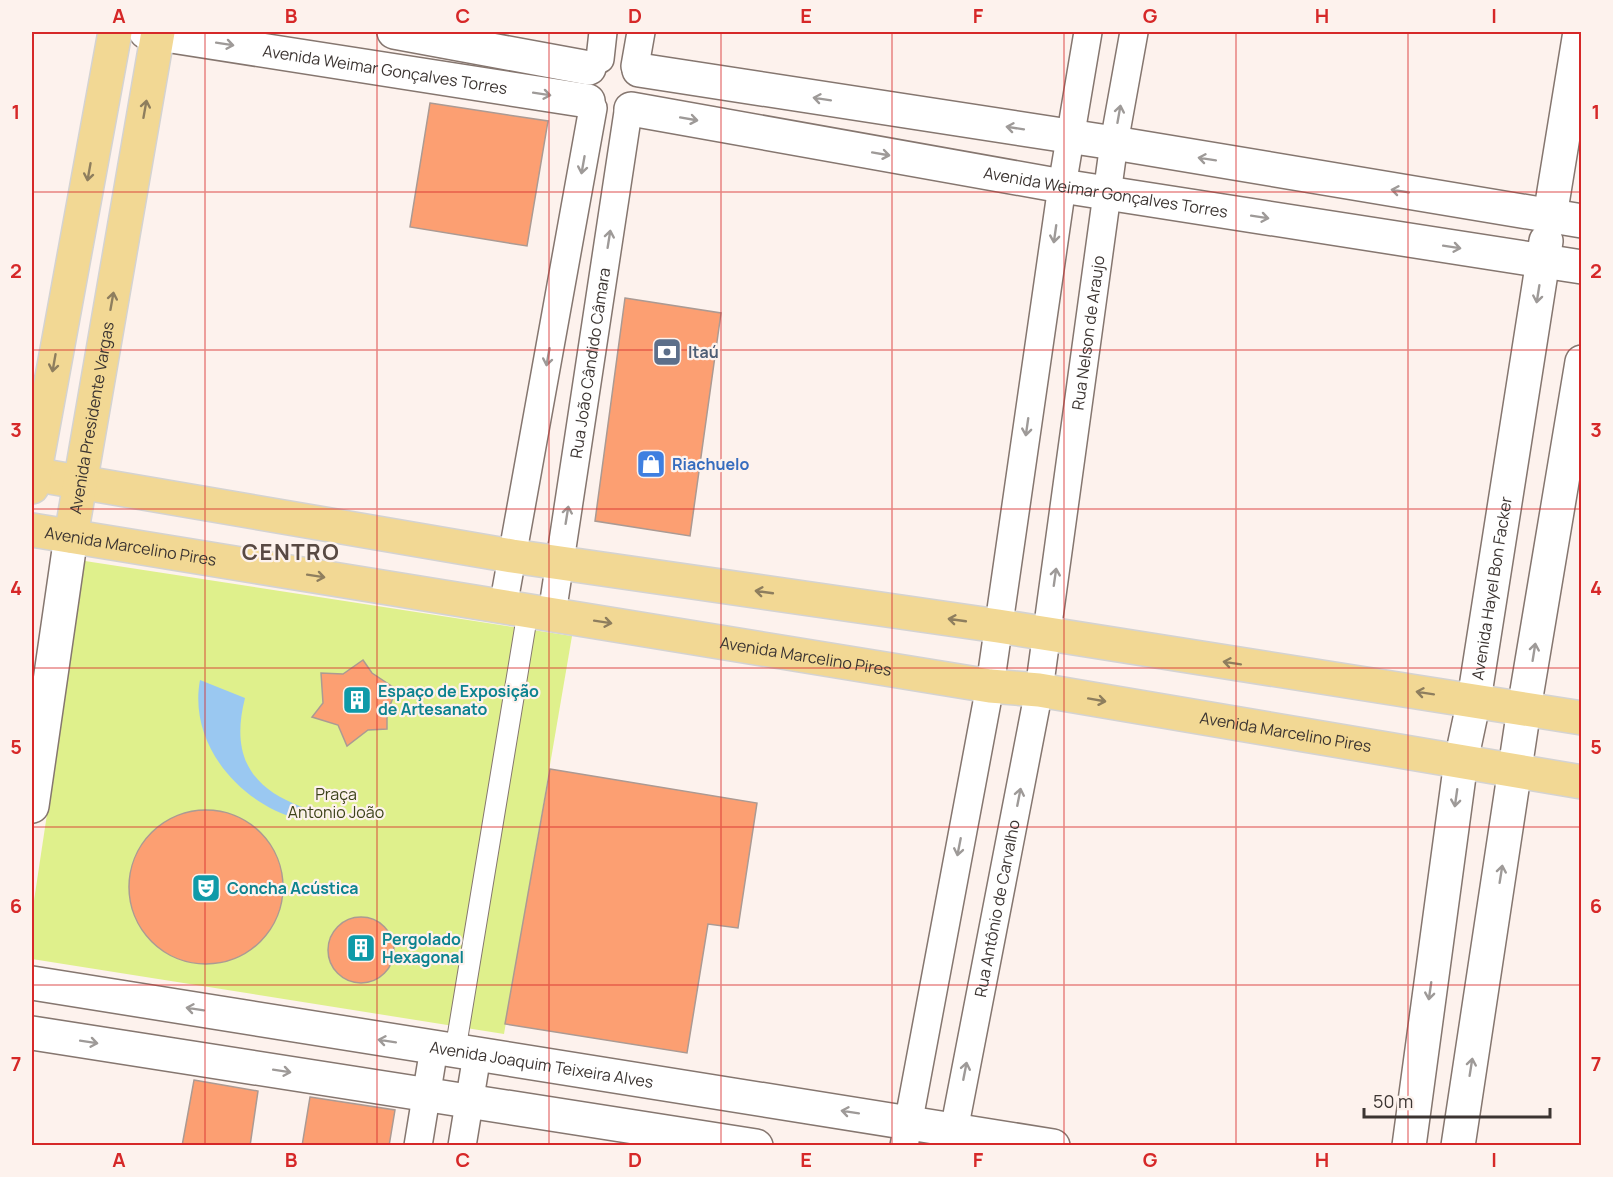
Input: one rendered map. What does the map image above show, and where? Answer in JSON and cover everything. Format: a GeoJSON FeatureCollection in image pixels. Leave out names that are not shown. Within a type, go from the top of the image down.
{"type":"FeatureCollection","features":[{"type":"Feature","properties":{"kind":"main road"},"geometry":{"type":"LineString","coordinates":[[115,32],[32,479],[81,483],[512,556],[998,626],[1581,718]]}},
{"type":"Feature","properties":{"kind":"main road","name":"Avenida Weimar Gonçalves Torres"},"geometry":{"type":"LineString","coordinates":[[154,32],[591,105]]}},
{"type":"Feature","properties":{"kind":"main road","name":"Avenida Presidente Vargas"},"geometry":{"type":"LineString","coordinates":[[32,806],[71,536],[122,246],[154,32]]}},
{"type":"Feature","properties":{"kind":"main road"},"geometry":{"type":"LineString","coordinates":[[394,32],[597,53],[619,57],[637,68],[1114,143],[1566,218]]}},
{"type":"Feature","properties":{"kind":"main road","name":"Avenida Hayel Bon Facker"},"geometry":{"type":"LineString","coordinates":[[1409,1146],[1461,761],[1474,700],[1543,262],[1566,218],[1580,32]]}},
{"type":"Feature","properties":{"kind":"main road"},"geometry":{"type":"LineString","coordinates":[[597,53],[583,85],[591,105],[610,115],[630,110],[641,95],[643,87],[637,68]]}},
{"type":"Feature","properties":{"kind":"main road","name":"Avenida Weimar Gonçalves Torres"},"geometry":{"type":"LineString","coordinates":[[630,110],[1062,186],[1581,267]]}},
{"type":"Feature","properties":{"kind":"main road"},"geometry":{"type":"LineString","coordinates":[[77,237],[122,246]]}},
{"type":"Feature","properties":{"kind":"main road"},"geometry":{"type":"LineString","coordinates":[[1458,1146],[1517,769],[1524,710],[1581,362]]}},
{"type":"Feature","properties":{"kind":"main road","name":"Avenida Marcelino Pires"},"geometry":{"type":"LineString","coordinates":[[32,530],[990,686],[1039,690],[1517,769],[1581,782]]}},
{"type":"Feature","properties":{"kind":"main road","name":"Avenida Joaquim Teixeira Alves"},"geometry":{"type":"LineString","coordinates":[[32,983],[455,1052],[906,1133],[1053,1146]]}},
{"type":"Feature","properties":{"kind":"main road"},"geometry":{"type":"LineString","coordinates":[[32,1033],[427,1092],[469,1101],[756,1146]]}},
{"type":"Feature","properties":{"kind":"street"},"geometry":{"type":"LineString","coordinates":[[637,68],[641,32]]}},
{"type":"Feature","properties":{"kind":"street"},"geometry":{"type":"LineString","coordinates":[[906,1133],[990,686],[1062,186],[1088,32]]}},
{"type":"Feature","properties":{"kind":"street","name":"Rua Nelson de Araujo"},"geometry":{"type":"LineString","coordinates":[[1039,690],[1114,143],[1134,32]]}},
{"type":"Feature","properties":{"kind":"street","name":"Rua João Cândido Câmara"},"geometry":{"type":"LineString","coordinates":[[528,610],[512,556],[591,105]]}},
{"type":"Feature","properties":{"kind":"street","name":"Rua João Cândido Câmara"},"geometry":{"type":"LineString","coordinates":[[418,1146],[427,1092],[455,1052],[528,610],[560,562],[630,110]]}},
{"type":"Feature","properties":{"kind":"street","name":"Rua Antônio de Carvalho"},"geometry":{"type":"LineString","coordinates":[[953,1137],[1039,690]]}},
{"type":"Feature","properties":{"kind":"street"},"geometry":{"type":"LineString","coordinates":[[455,1052],[469,1101],[462,1146]]}},
{"type":"Feature","properties":{"kind":"green space","name":"Praça Antonio João"},"geometry":{"type":"Polygon","coordinates":[[[85,561],[572,636],[504,1034],[32,959],[32,914],[85,561]]]}},
{"type":"Feature","properties":{"kind":"water"},"geometry":{"type":"Polygon","coordinates":[[[200,680],[245,698],[240,735],[248,766],[268,789],[283,799],[302,807],[299,819],[257,800],[223,768],[210,748],[202,727],[198,704],[200,680]]]}},
{"type":"Feature","properties":{"kind":"building"},"geometry":{"type":"Polygon","coordinates":[[[430,103],[548,121],[527,246],[410,227],[430,103]]]}},
{"type":"Feature","properties":{"kind":"building"},"geometry":{"type":"Polygon","coordinates":[[[625,298],[721,313],[690,536],[595,521],[625,298]]]}},
{"type":"Feature","properties":{"kind":"building","name":"Espaço de Exposição de Artesanato"},"geometry":{"type":"Polygon","coordinates":[[[363,660],[372,673],[396,689],[387,714],[387,729],[368,730],[347,746],[338,725],[312,717],[323,703],[321,673],[343,674],[363,660]]]}},
{"type":"Feature","properties":{"kind":"building"},"geometry":{"type":"Polygon","coordinates":[[[550,769],[757,803],[738,928],[708,924],[687,1053],[505,1024],[550,769]]]}},
{"type":"Feature","properties":{"kind":"building","name":"Concha Acústica"},"geometry":{"type":"Polygon","coordinates":[[[206,810],[235,816],[249,823],[260,833],[270,844],[277,858],[283,887],[277,916],[270,930],[260,941],[249,951],[235,958],[206,964],[177,958],[163,951],[152,941],[142,930],[135,916],[129,887],[135,858],[142,844],[152,833],[163,823],[177,816],[206,810]]]}},
{"type":"Feature","properties":{"kind":"building","name":"Pergolado Hexagonal"},"geometry":{"type":"Polygon","coordinates":[[[361,917],[374,920],[384,927],[391,937],[394,950],[391,963],[384,973],[374,980],[361,983],[348,980],[338,973],[331,963],[328,950],[331,937],[338,927],[348,920],[361,917]]]}},
{"type":"Feature","properties":{"kind":"building"},"geometry":{"type":"Polygon","coordinates":[[[194,1080],[258,1091],[250,1146],[182,1146],[194,1080]]]}},
{"type":"Feature","properties":{"kind":"building"},"geometry":{"type":"Polygon","coordinates":[[[310,1097],[395,1110],[389,1146],[302,1146],[310,1097]]]}},
{"type":"Feature","properties":{"kind":"place","name":"Itaú"},"geometry":{"type":"Point","coordinates":[667,352]}},
{"type":"Feature","properties":{"kind":"place","name":"Riachuelo"},"geometry":{"type":"Point","coordinates":[651,464]}},
{"type":"Feature","properties":{"kind":"place","name":"Espaço de Exposição de Artesanato"},"geometry":{"type":"Point","coordinates":[357,700]}},
{"type":"Feature","properties":{"kind":"place","name":"Concha Acústica"},"geometry":{"type":"Point","coordinates":[206,888]}},
{"type":"Feature","properties":{"kind":"place","name":"Pergolado Hexagonal"},"geometry":{"type":"Point","coordinates":[361,948]}},
{"type":"Feature","properties":{"kind":"district","name":"CENTRO"},"geometry":{"type":"Point","coordinates":[291,552]}}]}
